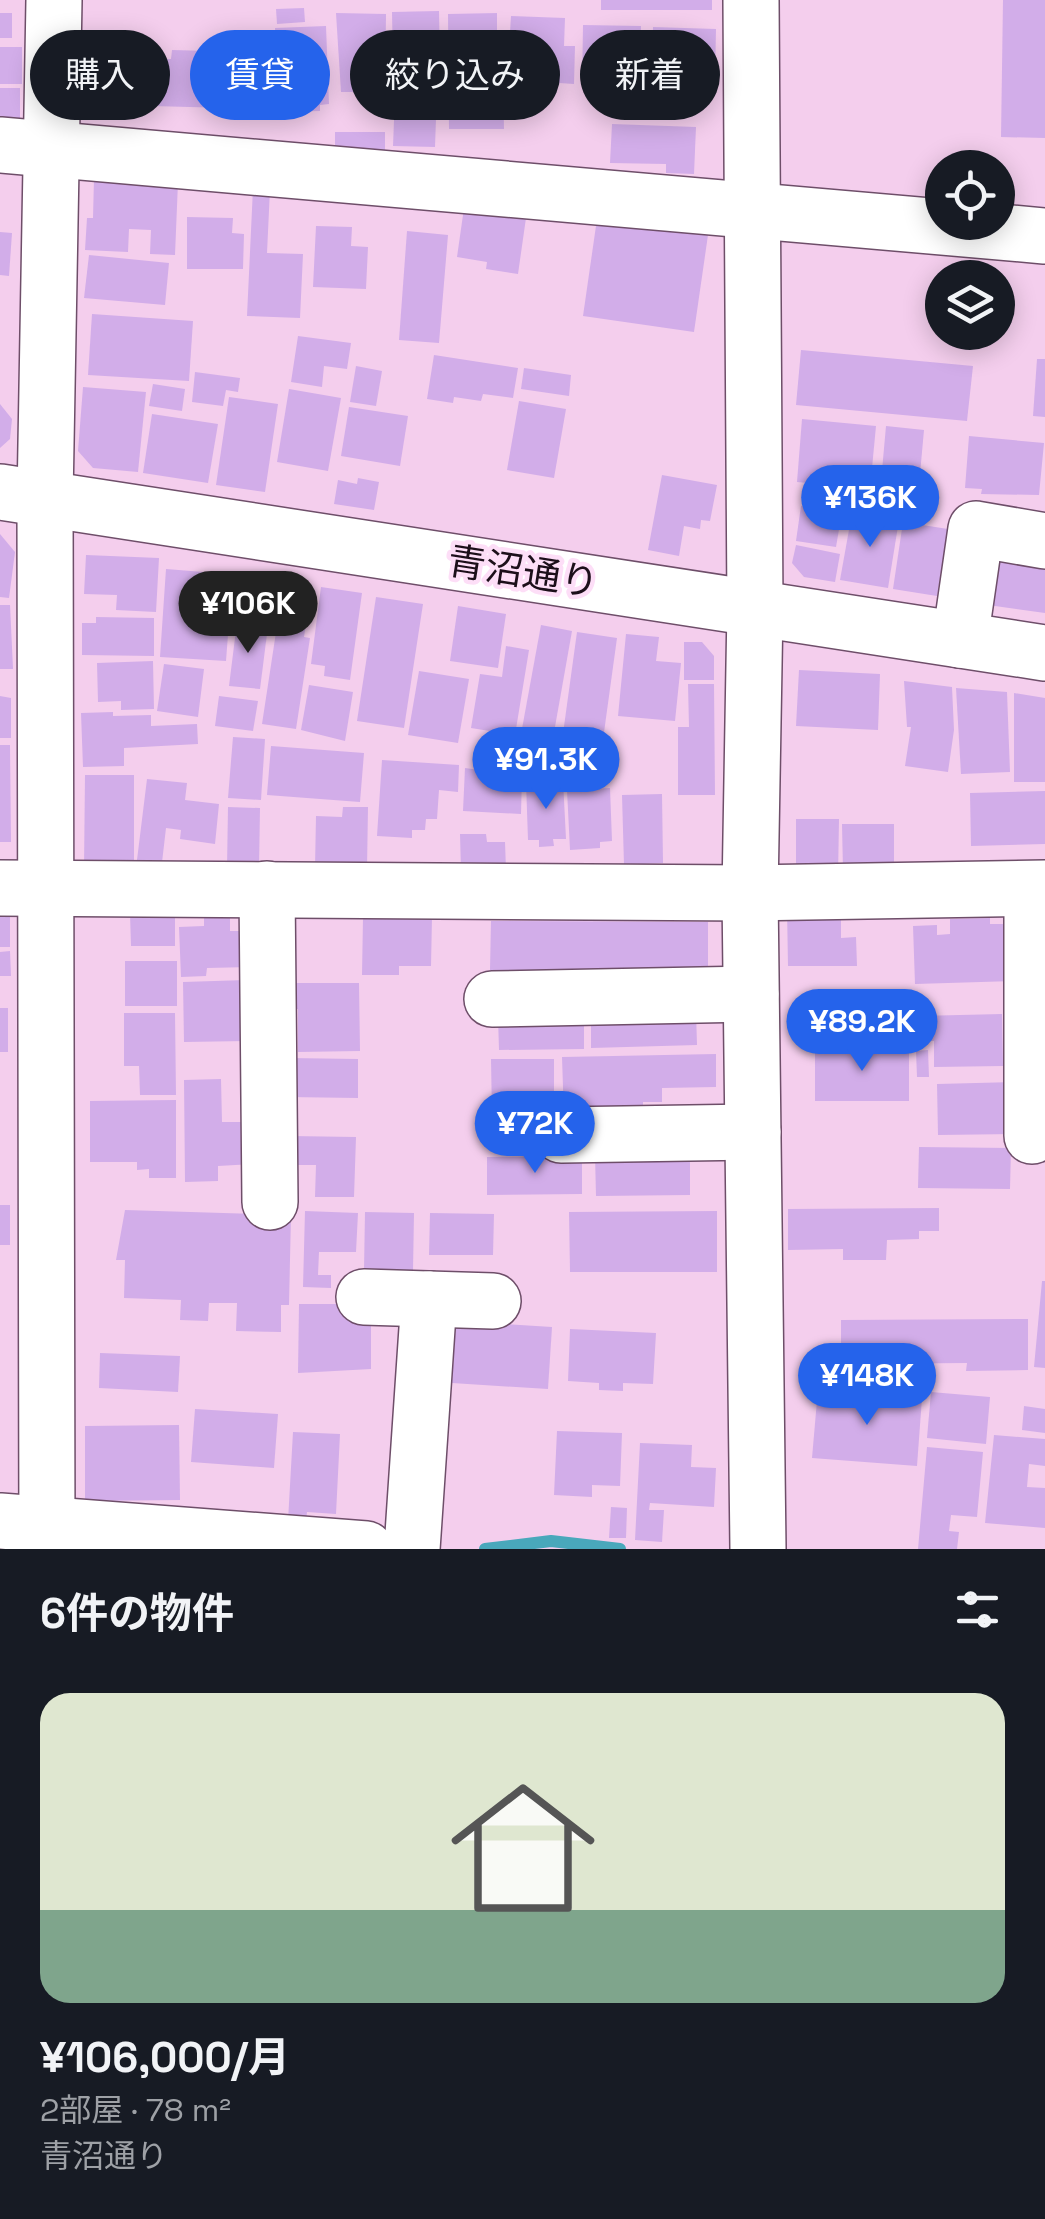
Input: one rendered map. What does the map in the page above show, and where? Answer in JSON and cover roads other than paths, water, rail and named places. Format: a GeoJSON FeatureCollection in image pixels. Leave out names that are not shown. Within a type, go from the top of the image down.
{"type":"FeatureCollection","features":[{"type":"Feature","properties":{"kind":"street"},"geometry":{"type":"LineString","coordinates":[[54,0],[26,147],[24,888],[31,1532],[366,1549]]}},
{"type":"Feature","properties":{"kind":"street"},"geometry":{"type":"LineString","coordinates":[[752,0],[755,608],[750,893],[758,1549]]}},
{"type":"Feature","properties":{"kind":"street"},"geometry":{"type":"LineString","coordinates":[[26,147],[754,214],[1045,236]]}},
{"type":"Feature","properties":{"kind":"street","name":"青沼通り"},"geometry":{"type":"LineString","coordinates":[[23,495],[1045,654]]}},
{"type":"Feature","properties":{"kind":"street"},"geometry":{"type":"LineString","coordinates":[[960,640],[976,529],[1045,541]]}},
{"type":"Feature","properties":{"kind":"street"},"geometry":{"type":"LineString","coordinates":[[24,888],[750,893],[1038,890],[1032,1136]]}},
{"type":"Feature","properties":{"kind":"street"},"geometry":{"type":"LineString","coordinates":[[267,889],[270,1202]]}},
{"type":"Feature","properties":{"kind":"street"},"geometry":{"type":"LineString","coordinates":[[492,999],[751,994]]}},
{"type":"Feature","properties":{"kind":"street"},"geometry":{"type":"LineString","coordinates":[[561,1135],[753,1132]]}},
{"type":"Feature","properties":{"kind":"street"},"geometry":{"type":"LineString","coordinates":[[364,1296],[493,1301]]}},
{"type":"Feature","properties":{"kind":"street"},"geometry":{"type":"LineString","coordinates":[[412,1549],[429,1299]]}},
{"type":"Feature","properties":{"kind":"waterway"},"geometry":{"type":"LineString","coordinates":[[485,1549],[551,1541],[620,1549]]}}]}
